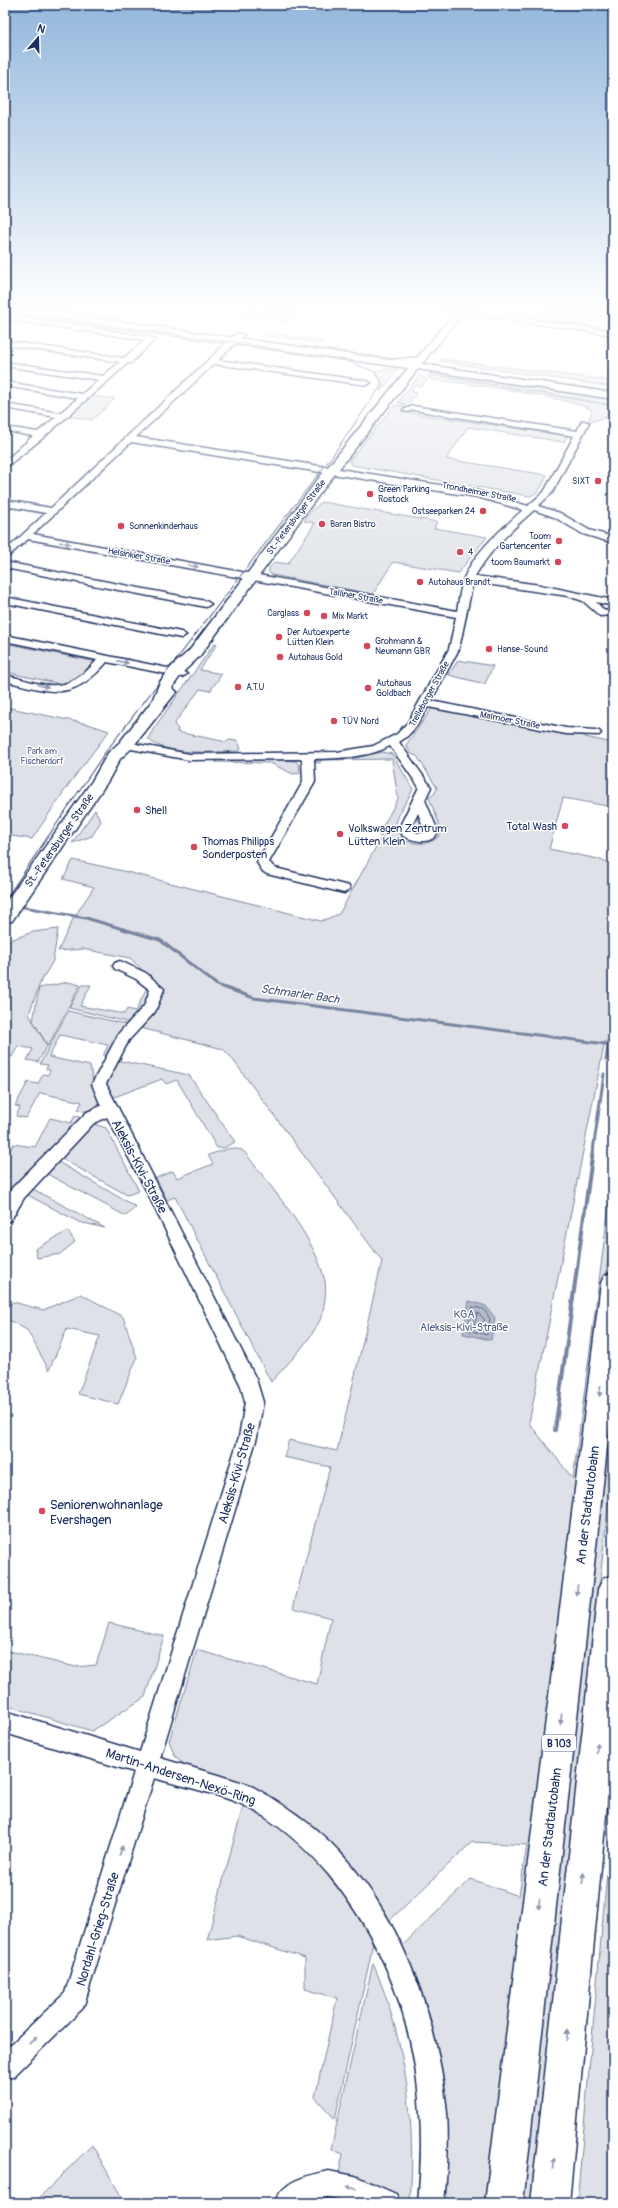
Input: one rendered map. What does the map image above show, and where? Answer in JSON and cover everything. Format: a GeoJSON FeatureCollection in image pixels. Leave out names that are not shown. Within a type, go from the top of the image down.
{"type":"FeatureCollection","features":[{"type":"Feature","properties":{"kind":"main road","name":"St.-Petersburger Straße"},"geometry":{"type":"LineString","coordinates":[[11,908],[100,782],[109,775],[122,758],[126,745],[159,702],[168,694],[188,658],[194,654],[332,469],[361,433],[366,417],[369,414]]}},
{"type":"Feature","properties":{"kind":"main road","name":"An der Stadtautobahn"},"geometry":{"type":"LineString","coordinates":[[504,2203],[613,1283]]}},
{"type":"Feature","properties":{"kind":"main road"},"geometry":{"type":"LineString","coordinates":[[550,2203],[613,1589]]}},
{"type":"Feature","properties":{"kind":"street"},"geometry":{"type":"LineString","coordinates":[[52,414],[63,416]]}},
{"type":"Feature","properties":{"kind":"street"},"geometry":{"type":"LineString","coordinates":[[5,556],[53,511],[87,484],[156,414]]}},
{"type":"Feature","properties":{"kind":"street"},"geometry":{"type":"LineString","coordinates":[[444,414],[579,434]]}},
{"type":"Feature","properties":{"kind":"street"},"geometry":{"type":"LineString","coordinates":[[5,465],[63,416]]}},
{"type":"Feature","properties":{"kind":"street","name":"Trelleborger Straße"},"geometry":{"type":"LineString","coordinates":[[126,745],[189,757],[351,754],[376,749],[393,742],[413,724],[454,649],[469,578],[489,548],[552,488],[585,423]]}},
{"type":"Feature","properties":{"kind":"street"},"geometry":{"type":"LineString","coordinates":[[5,429],[41,435]]}},
{"type":"Feature","properties":{"kind":"street"},"geometry":{"type":"LineString","coordinates":[[130,439],[332,469]]}},
{"type":"Feature","properties":{"kind":"street","name":"Trondheimer Straße"},"geometry":{"type":"LineString","coordinates":[[332,469],[422,483],[532,506],[557,515],[586,532],[613,540]]}},
{"type":"Feature","properties":{"kind":"street"},"geometry":{"type":"LineString","coordinates":[[5,503],[53,511]]}},
{"type":"Feature","properties":{"kind":"street","name":"Helsinkier Straße"},"geometry":{"type":"LineString","coordinates":[[27,536],[256,571]]}},
{"type":"Feature","properties":{"kind":"street"},"geometry":{"type":"LineString","coordinates":[[5,565],[206,604]]}},
{"type":"Feature","properties":{"kind":"street","name":"Talliner Straße"},"geometry":{"type":"LineString","coordinates":[[256,571],[460,616]]}},
{"type":"Feature","properties":{"kind":"street"},"geometry":{"type":"LineString","coordinates":[[469,578],[613,603]]}},
{"type":"Feature","properties":{"kind":"street"},"geometry":{"type":"LineString","coordinates":[[585,597],[598,612],[613,612]]}},
{"type":"Feature","properties":{"kind":"street"},"geometry":{"type":"LineString","coordinates":[[5,600],[181,635]]}},
{"type":"Feature","properties":{"kind":"street"},"geometry":{"type":"LineString","coordinates":[[5,638],[179,673]]}},
{"type":"Feature","properties":{"kind":"street"},"geometry":{"type":"LineString","coordinates":[[5,678],[52,688],[71,688],[86,680],[104,659]]}},
{"type":"Feature","properties":{"kind":"street","name":"Malmöer Straße"},"geometry":{"type":"LineString","coordinates":[[425,703],[566,731],[596,733]]}},
{"type":"Feature","properties":{"kind":"street"},"geometry":{"type":"LineString","coordinates":[[393,742],[425,787],[419,801]]}},
{"type":"Feature","properties":{"kind":"street"},"geometry":{"type":"LineString","coordinates":[[308,755],[309,782],[263,862],[266,868],[271,871],[344,889]]}},
{"type":"Feature","properties":{"kind":"street","name":"Aleksis-Kivi-Straße"},"geometry":{"type":"LineString","coordinates":[[120,966],[141,976],[157,989],[150,1008],[124,1037],[99,1084],[110,1109],[156,1196],[250,1385],[254,1402],[248,1437],[147,1764]]}},
{"type":"Feature","properties":{"kind":"street","name":"Aleksis-Kivi-Straße"},"geometry":{"type":"LineString","coordinates":[[5,1215],[18,1193],[88,1120],[92,1116],[110,1109]]}},
{"type":"Feature","properties":{"kind":"street","name":"Martin-Andersen-Nexö-Ring"},"geometry":{"type":"LineString","coordinates":[[5,1722],[246,1795],[269,1806],[309,1837],[333,1860],[357,1890],[387,1942],[411,2001],[426,2056],[434,2111],[435,2159],[431,2203]]}},
{"type":"Feature","properties":{"kind":"street","name":"Nordahl-Grieg-Straße"},"geometry":{"type":"LineString","coordinates":[[5,2067],[75,2000],[147,1764]]}},
{"type":"Feature","properties":{"kind":"street"},"geometry":{"type":"LineString","coordinates":[[288,2203],[302,2190],[328,2184],[355,2189],[387,2203]]}},
{"type":"Feature","properties":{"kind":"green space"},"geometry":{"type":"Polygon","coordinates":[[[69,414],[99,414],[92,420],[67,416],[69,414]]]}},
{"type":"Feature","properties":{"kind":"green space"},"geometry":{"type":"Polygon","coordinates":[[[388,414],[416,414],[554,434],[556,432],[568,435],[564,442],[468,427],[446,459],[547,475],[538,491],[529,496],[351,465],[349,461],[388,414]]]}},
{"type":"Feature","properties":{"kind":"green space"},"geometry":{"type":"Polygon","coordinates":[[[591,414],[613,414],[613,416],[588,422],[591,414]]]}},
{"type":"Feature","properties":{"kind":"green space"},"geometry":{"type":"Polygon","coordinates":[[[322,502],[437,522],[434,528],[487,537],[458,573],[393,562],[373,594],[272,575],[269,573],[269,568],[275,562],[288,564],[315,523],[304,521],[310,512],[322,502]]]}},
{"type":"Feature","properties":{"kind":"green space"},"geometry":{"type":"Polygon","coordinates":[[[5,643],[96,662],[75,683],[53,686],[56,683],[5,672],[5,643]]]}},
{"type":"Feature","properties":{"kind":"green space"},"geometry":{"type":"Polygon","coordinates":[[[215,643],[217,644],[200,670],[222,674],[210,691],[200,689],[174,724],[178,729],[177,732],[227,742],[229,740],[238,741],[241,749],[238,751],[216,752],[178,751],[156,744],[148,739],[154,728],[215,643]]]}},
{"type":"Feature","properties":{"kind":"green space"},"geometry":{"type":"Polygon","coordinates":[[[458,660],[493,666],[485,684],[449,675],[458,660]]]}},
{"type":"Feature","properties":{"kind":"green space","name":"Park am Fischerdorf"},"geometry":{"type":"Polygon","coordinates":[[[5,707],[88,724],[109,731],[69,784],[32,839],[5,835],[5,707]]]}},
{"type":"Feature","properties":{"kind":"green space","name":"KGA Aleksis-Kivi-Straße"},"geometry":{"type":"Polygon","coordinates":[[[433,707],[586,734],[585,737],[613,743],[613,807],[563,798],[549,849],[598,859],[613,865],[613,1042],[605,1041],[529,1423],[573,1479],[613,1174],[613,1220],[489,2203],[442,2203],[402,1946],[471,1879],[519,1896],[527,1845],[472,1842],[388,1922],[249,1789],[185,1765],[175,1756],[169,1741],[197,1650],[317,1684],[331,1618],[293,1608],[330,1467],[284,1457],[289,1440],[337,1451],[382,1261],[230,1056],[223,1049],[129,1025],[157,989],[166,993],[130,958],[83,949],[58,951],[73,919],[94,887],[63,879],[73,860],[123,871],[321,921],[339,914],[382,836],[378,835],[398,799],[392,759],[321,760],[320,763],[315,762],[319,760],[348,759],[382,752],[392,754],[413,789],[397,819],[396,830],[398,835],[409,842],[422,843],[434,840],[441,834],[438,821],[429,798],[435,793],[437,788],[417,756],[411,754],[406,745],[433,707]]]}},
{"type":"Feature","properties":{"kind":"green space"},"geometry":{"type":"Polygon","coordinates":[[[284,758],[284,760],[295,761],[299,764],[300,773],[293,774],[270,763],[215,762],[222,759],[284,758]]]}},
{"type":"Feature","properties":{"kind":"green space"},"geometry":{"type":"Polygon","coordinates":[[[95,810],[101,821],[92,836],[72,843],[95,810]]]}},
{"type":"Feature","properties":{"kind":"green space"},"geometry":{"type":"Polygon","coordinates":[[[417,815],[419,815],[426,829],[425,832],[418,835],[410,828],[417,815]]]}},
{"type":"Feature","properties":{"kind":"green space"},"geometry":{"type":"Polygon","coordinates":[[[58,929],[53,961],[40,983],[29,1014],[47,1046],[38,1062],[27,1060],[33,1049],[18,1046],[12,1057],[5,1055],[5,945],[7,941],[33,932],[58,929]]]}},
{"type":"Feature","properties":{"kind":"green space"},"geometry":{"type":"Polygon","coordinates":[[[68,982],[80,985],[48,1046],[33,1021],[39,988],[68,982]]]}},
{"type":"Feature","properties":{"kind":"green space"},"geometry":{"type":"Polygon","coordinates":[[[82,985],[91,985],[80,1006],[124,1014],[127,1009],[136,1011],[146,989],[154,990],[147,1008],[131,1023],[69,1008],[82,985]]]}},
{"type":"Feature","properties":{"kind":"green space"},"geometry":{"type":"Polygon","coordinates":[[[68,1011],[129,1025],[108,1056],[103,1056],[108,1045],[60,1035],[49,1057],[90,1066],[93,1081],[102,1100],[89,1112],[78,1110],[82,1102],[40,1093],[26,1118],[16,1116],[20,1107],[15,1106],[28,1082],[38,1084],[43,1074],[48,1075],[50,1070],[46,1069],[48,1065],[40,1064],[68,1011]]]}},
{"type":"Feature","properties":{"kind":"green space"},"geometry":{"type":"Polygon","coordinates":[[[116,1060],[189,1075],[235,1142],[224,1148],[217,1148],[177,1080],[166,1084],[162,1079],[109,1099],[104,1082],[116,1060]]]}},
{"type":"Feature","properties":{"kind":"green space"},"geometry":{"type":"Polygon","coordinates":[[[75,1116],[83,1117],[9,1193],[5,1191],[5,1185],[8,1178],[5,1177],[5,1162],[13,1144],[35,1147],[50,1118],[71,1123],[75,1116]]]}},
{"type":"Feature","properties":{"kind":"green space"},"geometry":{"type":"Polygon","coordinates":[[[91,1123],[106,1128],[139,1191],[127,1195],[57,1156],[91,1123]]]}},
{"type":"Feature","properties":{"kind":"green space"},"geometry":{"type":"Polygon","coordinates":[[[231,1148],[242,1150],[247,1155],[281,1199],[312,1247],[320,1264],[325,1281],[325,1301],[320,1320],[304,1345],[271,1382],[175,1197],[167,1200],[156,1178],[173,1171],[177,1178],[213,1164],[208,1155],[231,1148]]]}},
{"type":"Feature","properties":{"kind":"green space"},"geometry":{"type":"Polygon","coordinates":[[[53,1159],[136,1207],[126,1216],[47,1174],[33,1189],[105,1228],[79,1222],[22,1192],[53,1159]]]}},
{"type":"Feature","properties":{"kind":"green space"},"geometry":{"type":"Polygon","coordinates":[[[68,1231],[75,1242],[60,1254],[37,1258],[35,1249],[68,1231]]]}},
{"type":"Feature","properties":{"kind":"green space"},"geometry":{"type":"Polygon","coordinates":[[[81,1294],[123,1317],[137,1358],[118,1404],[78,1394],[100,1336],[67,1329],[49,1370],[27,1330],[5,1318],[5,1310],[13,1302],[43,1310],[81,1294]]]}},
{"type":"Feature","properties":{"kind":"green space"},"geometry":{"type":"Polygon","coordinates":[[[613,1379],[613,1461],[532,2203],[519,2203],[613,1379]]]}},
{"type":"Feature","properties":{"kind":"green space"},"geometry":{"type":"Polygon","coordinates":[[[109,1623],[164,1636],[145,1697],[92,1731],[5,1705],[5,1650],[76,1667],[96,1665],[109,1623]]]}},
{"type":"Feature","properties":{"kind":"green space"},"geometry":{"type":"Polygon","coordinates":[[[246,1795],[269,1806],[376,1920],[371,1954],[335,2119],[315,2097],[337,1998],[305,1989],[305,1958],[237,1936],[207,1940],[246,1795]]]}},
{"type":"Feature","properties":{"kind":"green space"},"geometry":{"type":"Polygon","coordinates":[[[613,1806],[613,2203],[577,2203],[613,1806]]]}},
{"type":"Feature","properties":{"kind":"green space"},"geometry":{"type":"Polygon","coordinates":[[[373,1963],[394,2022],[406,2081],[410,2111],[411,2141],[410,2203],[403,2203],[339,2174],[343,2154],[331,2149],[373,1963]]]}},
{"type":"Feature","properties":{"kind":"green space"},"geometry":{"type":"Polygon","coordinates":[[[92,2145],[125,2203],[34,2203],[92,2145]]]}},
{"type":"Feature","properties":{"kind":"water"},"geometry":{"type":"Polygon","coordinates":[[[469,1301],[486,1306],[495,1318],[491,1340],[463,1334],[469,1301]]]}},
{"type":"Feature","properties":{"kind":"waterway","name":"Schmarler Bach"},"geometry":{"type":"LineString","coordinates":[[18,906],[86,918],[160,940],[217,985],[254,998],[608,1044]]}},
{"type":"Feature","properties":{"kind":"waterway"},"geometry":{"type":"LineString","coordinates":[[606,1060],[608,1044]]}},
{"type":"Feature","properties":{"kind":"waterway","name":"Schmarler Bach"},"geometry":{"type":"LineString","coordinates":[[608,1044],[613,1045]]}},
{"type":"Feature","properties":{"kind":"waterway"},"geometry":{"type":"LineString","coordinates":[[593,1151],[604,1074]]}},
{"type":"Feature","properties":{"kind":"waterway"},"geometry":{"type":"LineString","coordinates":[[555,1430],[593,1150]]}},
{"type":"Feature","properties":{"kind":"tram line"},"geometry":{"type":"LineString","coordinates":[[5,900],[104,754],[330,459],[361,414]]}},
{"type":"Feature","properties":{"kind":"place","name":"SIXT"},"geometry":{"type":"Point","coordinates":[598,481]}},
{"type":"Feature","properties":{"kind":"place","name":"Green Parking Rostock"},"geometry":{"type":"Point","coordinates":[370,494]}},
{"type":"Feature","properties":{"kind":"place","name":"Ostseeparken 24"},"geometry":{"type":"Point","coordinates":[483,511]}},
{"type":"Feature","properties":{"kind":"place","name":"Baran Bistro"},"geometry":{"type":"Point","coordinates":[322,524]}},
{"type":"Feature","properties":{"kind":"place","name":"Sonnenkinderhaus"},"geometry":{"type":"Point","coordinates":[121,526]}},
{"type":"Feature","properties":{"kind":"place","name":"Toom Gartencenter"},"geometry":{"type":"Point","coordinates":[559,541]}},
{"type":"Feature","properties":{"kind":"place","name":"4"},"geometry":{"type":"Point","coordinates":[460,552]}},
{"type":"Feature","properties":{"kind":"place","name":"toom Baumarkt"},"geometry":{"type":"Point","coordinates":[558,562]}},
{"type":"Feature","properties":{"kind":"place","name":"Autohaus Brandt"},"geometry":{"type":"Point","coordinates":[420,582]}},
{"type":"Feature","properties":{"kind":"place","name":"Carglass"},"geometry":{"type":"Point","coordinates":[307,613]}},
{"type":"Feature","properties":{"kind":"place","name":"Mix Markt"},"geometry":{"type":"Point","coordinates":[324,616]}},
{"type":"Feature","properties":{"kind":"place","name":"Der Autoexperte Lütten Klein"},"geometry":{"type":"Point","coordinates":[279,637]}},
{"type":"Feature","properties":{"kind":"place","name":"Grohmann & Neumann GBR"},"geometry":{"type":"Point","coordinates":[367,646]}},
{"type":"Feature","properties":{"kind":"place","name":"Hanse-Sound"},"geometry":{"type":"Point","coordinates":[489,649]}},
{"type":"Feature","properties":{"kind":"place","name":"Autohaus Gold"},"geometry":{"type":"Point","coordinates":[280,657]}},
{"type":"Feature","properties":{"kind":"place","name":"A.T.U"},"geometry":{"type":"Point","coordinates":[238,687]}},
{"type":"Feature","properties":{"kind":"place","name":"Autohaus Goldbach"},"geometry":{"type":"Point","coordinates":[368,688]}},
{"type":"Feature","properties":{"kind":"place","name":"TÜV Nord"},"geometry":{"type":"Point","coordinates":[334,721]}},
{"type":"Feature","properties":{"kind":"place","name":"Shell"},"geometry":{"type":"Point","coordinates":[137,810]}},
{"type":"Feature","properties":{"kind":"place","name":"Total Wash"},"geometry":{"type":"Point","coordinates":[565,826]}},
{"type":"Feature","properties":{"kind":"place","name":"Volkswagen Zentrum Lütten Klein"},"geometry":{"type":"Point","coordinates":[340,834]}},
{"type":"Feature","properties":{"kind":"place","name":"Thomas Philipps Sonderposten"},"geometry":{"type":"Point","coordinates":[194,847]}},
{"type":"Feature","properties":{"kind":"place","name":"Seniorenwohnanlage Evershagen"},"geometry":{"type":"Point","coordinates":[42,1511]}}]}
